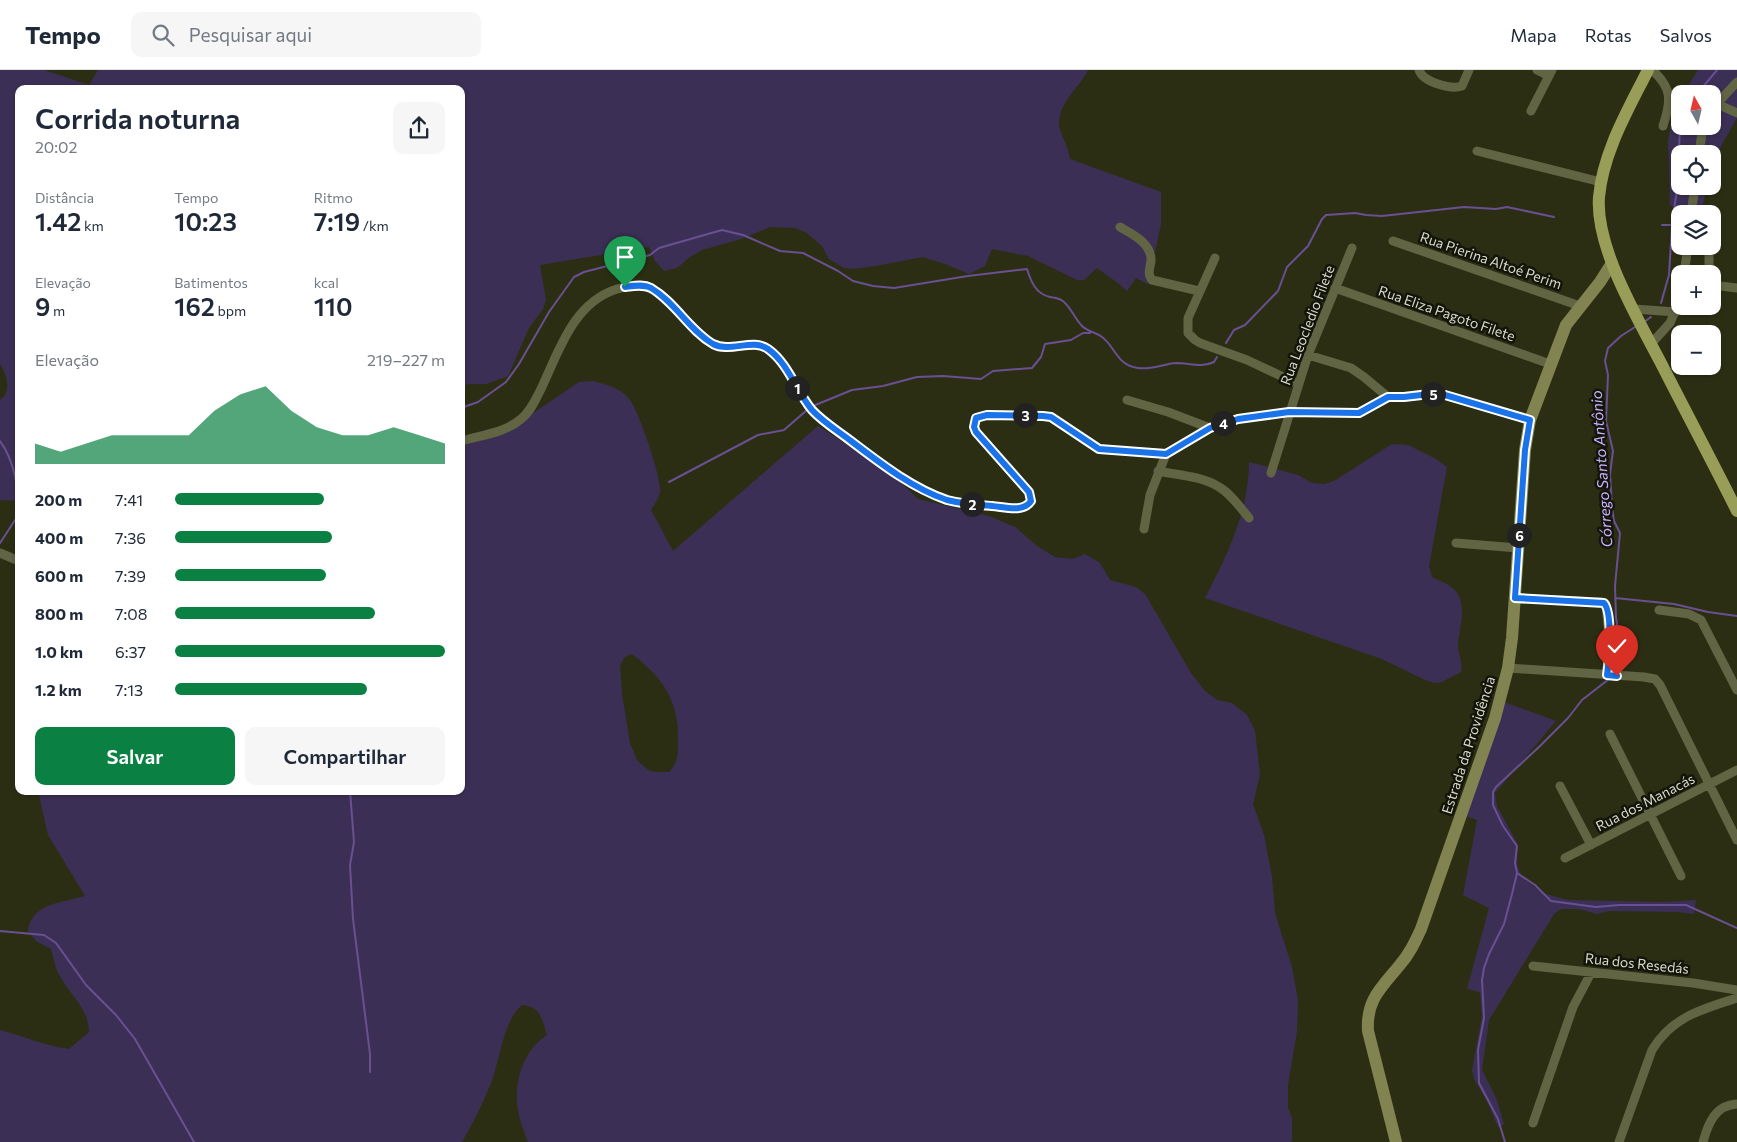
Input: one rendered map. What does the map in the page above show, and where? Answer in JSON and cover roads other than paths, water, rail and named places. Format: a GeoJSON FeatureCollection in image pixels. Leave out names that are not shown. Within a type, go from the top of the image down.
{"type":"FeatureCollection","features":[{"type":"Feature","properties":{"kind":"main road"},"geometry":{"type":"LineString","coordinates":[[1648,70],[1616,136],[1601,182],[1599,206],[1605,244],[1636,314],[1737,511]]}},
{"type":"Feature","properties":{"kind":"street"},"geometry":{"type":"LineString","coordinates":[[1419,70],[1421,75],[1430,80],[1457,88],[1462,86],[1469,70]]}},
{"type":"Feature","properties":{"kind":"street"},"geometry":{"type":"LineString","coordinates":[[1531,111],[1550,73],[1537,70]]}},
{"type":"Feature","properties":{"kind":"street"},"geometry":{"type":"LineString","coordinates":[[1652,70],[1660,78],[1668,94],[1669,109],[1663,126]]}},
{"type":"Feature","properties":{"kind":"street"},"geometry":{"type":"LineString","coordinates":[[1721,100],[1737,82]]}},
{"type":"Feature","properties":{"kind":"street"},"geometry":{"type":"LineString","coordinates":[[1721,109],[1737,113]]}},
{"type":"Feature","properties":{"kind":"street"},"geometry":{"type":"LineString","coordinates":[[1477,151],[1601,182]]}},
{"type":"Feature","properties":{"kind":"street"},"geometry":{"type":"LineString","coordinates":[[1120,227],[1136,236],[1148,248],[1151,256],[1149,277],[1152,280],[1199,291]]}},
{"type":"Feature","properties":{"kind":"street","name":"Rua Pierina Altoé Perim"},"geometry":{"type":"LineString","coordinates":[[1392,241],[1580,306]]}},
{"type":"Feature","properties":{"kind":"street","name":"Rua Leocledio Filete"},"geometry":{"type":"LineString","coordinates":[[1271,473],[1308,355],[1352,248]]}},
{"type":"Feature","properties":{"kind":"street"},"geometry":{"type":"LineString","coordinates":[[1214,258],[1190,311],[1187,323],[1188,333],[1195,340],[1247,360],[1298,384]]}},
{"type":"Feature","properties":{"kind":"street","name":"Estrada da Providência"},"geometry":{"type":"LineString","coordinates":[[1396,1142],[1368,1030],[1368,1014],[1375,996],[1408,955],[1421,929],[1492,727],[1508,668],[1515,598],[1525,450],[1530,420],[1566,325],[1612,263]]}},
{"type":"Feature","properties":{"kind":"street"},"geometry":{"type":"LineString","coordinates":[[465,440],[504,429],[522,419],[532,407],[557,353],[573,325],[587,308],[605,293],[625,287],[641,285],[650,288],[704,338],[715,345],[732,347],[760,345],[767,348],[778,358],[798,390],[819,417],[918,487],[949,500],[975,505],[1019,508],[1029,505],[1031,501],[1029,492],[976,432],[974,422],[976,418],[981,416],[1051,417],[1093,446],[1104,450],[1166,454]]}},
{"type":"Feature","properties":{"kind":"street"},"geometry":{"type":"LineString","coordinates":[[1721,286],[1737,288]]}},
{"type":"Feature","properties":{"kind":"street","name":"Rua Eliza Pagoto Filete"},"geometry":{"type":"LineString","coordinates":[[1335,288],[1550,364]]}},
{"type":"Feature","properties":{"kind":"street"},"geometry":{"type":"LineString","coordinates":[[1636,314],[1671,312]]}},
{"type":"Feature","properties":{"kind":"street"},"geometry":{"type":"LineString","coordinates":[[1648,338],[1667,326],[1674,315]]}},
{"type":"Feature","properties":{"kind":"street"},"geometry":{"type":"LineString","coordinates":[[1308,355],[1359,372],[1388,397]]}},
{"type":"Feature","properties":{"kind":"street"},"geometry":{"type":"LineString","coordinates":[[1144,528],[1150,495],[1166,454],[1210,428],[1238,419],[1289,412],[1359,413],[1388,397],[1430,394],[1445,395],[1530,420]]}},
{"type":"Feature","properties":{"kind":"street"},"geometry":{"type":"LineString","coordinates":[[1127,400],[1168,412],[1210,428]]}},
{"type":"Feature","properties":{"kind":"street"},"geometry":{"type":"LineString","coordinates":[[1158,471],[1197,479],[1219,487],[1228,494],[1249,518]]}},
{"type":"Feature","properties":{"kind":"street"},"geometry":{"type":"LineString","coordinates":[[1456,543],[1518,548]]}},
{"type":"Feature","properties":{"kind":"street"},"geometry":{"type":"LineString","coordinates":[[0,553],[15,559]]}},
{"type":"Feature","properties":{"kind":"street"},"geometry":{"type":"LineString","coordinates":[[1515,598],[1604,603],[1608,610],[1611,676]]}},
{"type":"Feature","properties":{"kind":"street"},"geometry":{"type":"LineString","coordinates":[[1658,610],[1689,614],[1701,620],[1737,690]]}},
{"type":"Feature","properties":{"kind":"street"},"geometry":{"type":"LineString","coordinates":[[1508,668],[1655,679],[1737,840]]}},
{"type":"Feature","properties":{"kind":"street"},"geometry":{"type":"LineString","coordinates":[[1610,734],[1681,876]]}},
{"type":"Feature","properties":{"kind":"street","name":"Rua dos Manacás"},"geometry":{"type":"LineString","coordinates":[[1565,858],[1737,770]]}},
{"type":"Feature","properties":{"kind":"street"},"geometry":{"type":"LineString","coordinates":[[1560,786],[1591,844]]}},
{"type":"Feature","properties":{"kind":"street","name":"Rua dos Resedás"},"geometry":{"type":"LineString","coordinates":[[1533,966],[1693,983],[1737,990]]}},
{"type":"Feature","properties":{"kind":"street"},"geometry":{"type":"LineString","coordinates":[[1534,1123],[1573,1007],[1591,972]]}},
{"type":"Feature","properties":{"kind":"street"},"geometry":{"type":"LineString","coordinates":[[1619,1142],[1652,1050],[1657,1041],[1682,1018],[1737,998]]}},
{"type":"Feature","properties":{"kind":"street"},"geometry":{"type":"LineString","coordinates":[[1703,1142],[1708,1126],[1720,1109],[1727,1105],[1737,1104]]}},
{"type":"Feature","properties":{"kind":"waterway","name":"Córrego Santo Antônio"},"geometry":{"type":"LineString","coordinates":[[1704,85],[1717,70]]}},
{"type":"Feature","properties":{"kind":"waterway","name":"Córrego Santo Antônio"},"geometry":{"type":"LineString","coordinates":[[1661,303],[1669,275],[1672,225],[1678,182],[1680,135]]}},
{"type":"Feature","properties":{"kind":"waterway"},"geometry":{"type":"LineString","coordinates":[[1226,343],[1234,330],[1245,325],[1278,291],[1287,267],[1308,246],[1326,215],[1355,213],[1382,216],[1464,207],[1496,209],[1507,207],[1554,217]]}},
{"type":"Feature","properties":{"kind":"waterway"},"geometry":{"type":"LineString","coordinates":[[1662,225],[1671,225]]}},
{"type":"Feature","properties":{"kind":"waterway"},"geometry":{"type":"LineString","coordinates":[[465,407],[478,402],[506,382],[519,364],[549,312],[574,277],[584,272],[650,255],[659,248],[722,230],[743,235],[780,251],[803,253],[853,281],[873,286],[894,288],[1027,269],[1032,283],[1041,293],[1062,301],[1069,307],[1082,326],[1102,337],[1120,359],[1131,366],[1152,368],[1176,363],[1205,365],[1214,362],[1217,357]]}},
{"type":"Feature","properties":{"kind":"waterway","name":"Córrego Santo Antônio"},"geometry":{"type":"LineString","coordinates":[[1644,322],[1651,317]]}},
{"type":"Feature","properties":{"kind":"waterway","name":"Córrego Santo Antônio"},"geometry":{"type":"LineString","coordinates":[[1615,671],[1618,660],[1619,638],[1615,586],[1620,533],[1614,521],[1612,507],[1610,474],[1613,451],[1606,421],[1608,375],[1605,361],[1608,348],[1635,327]]}},
{"type":"Feature","properties":{"kind":"waterway"},"geometry":{"type":"LineString","coordinates":[[813,406],[852,390],[883,386],[917,377],[943,376],[981,379],[993,371],[1032,368],[1041,357],[1045,344],[1071,340],[1083,333],[1090,333]]}},
{"type":"Feature","properties":{"kind":"waterway"},"geometry":{"type":"LineString","coordinates":[[669,482],[758,435],[784,430],[807,410]]}},
{"type":"Feature","properties":{"kind":"waterway"},"geometry":{"type":"LineString","coordinates":[[0,441],[11,462],[15,477]]}},
{"type":"Feature","properties":{"kind":"waterway"},"geometry":{"type":"LineString","coordinates":[[0,543],[15,520]]}},
{"type":"Feature","properties":{"kind":"waterway"},"geometry":{"type":"LineString","coordinates":[[1615,598],[1674,604],[1737,616]]}},
{"type":"Feature","properties":{"kind":"waterway","name":"Córrego Santo Antônio"},"geometry":{"type":"LineString","coordinates":[[1505,1142],[1498,1119],[1479,1083],[1478,1050],[1484,1018],[1482,980],[1484,968],[1504,924],[1517,873],[1515,863],[1517,846],[1503,826],[1493,805],[1493,792],[1568,718],[1582,700],[1609,679]]}},
{"type":"Feature","properties":{"kind":"waterway"},"geometry":{"type":"LineString","coordinates":[[350,795],[354,842],[350,865],[353,919],[370,1054],[370,1072]]}},
{"type":"Feature","properties":{"kind":"waterway"},"geometry":{"type":"LineString","coordinates":[[1517,873],[1535,885],[1551,901],[1596,907],[1686,905],[1737,928]]}},
{"type":"Feature","properties":{"kind":"waterway"},"geometry":{"type":"LineString","coordinates":[[0,931],[44,935],[56,943],[86,985],[116,1015],[135,1039],[194,1142]]}}]}
